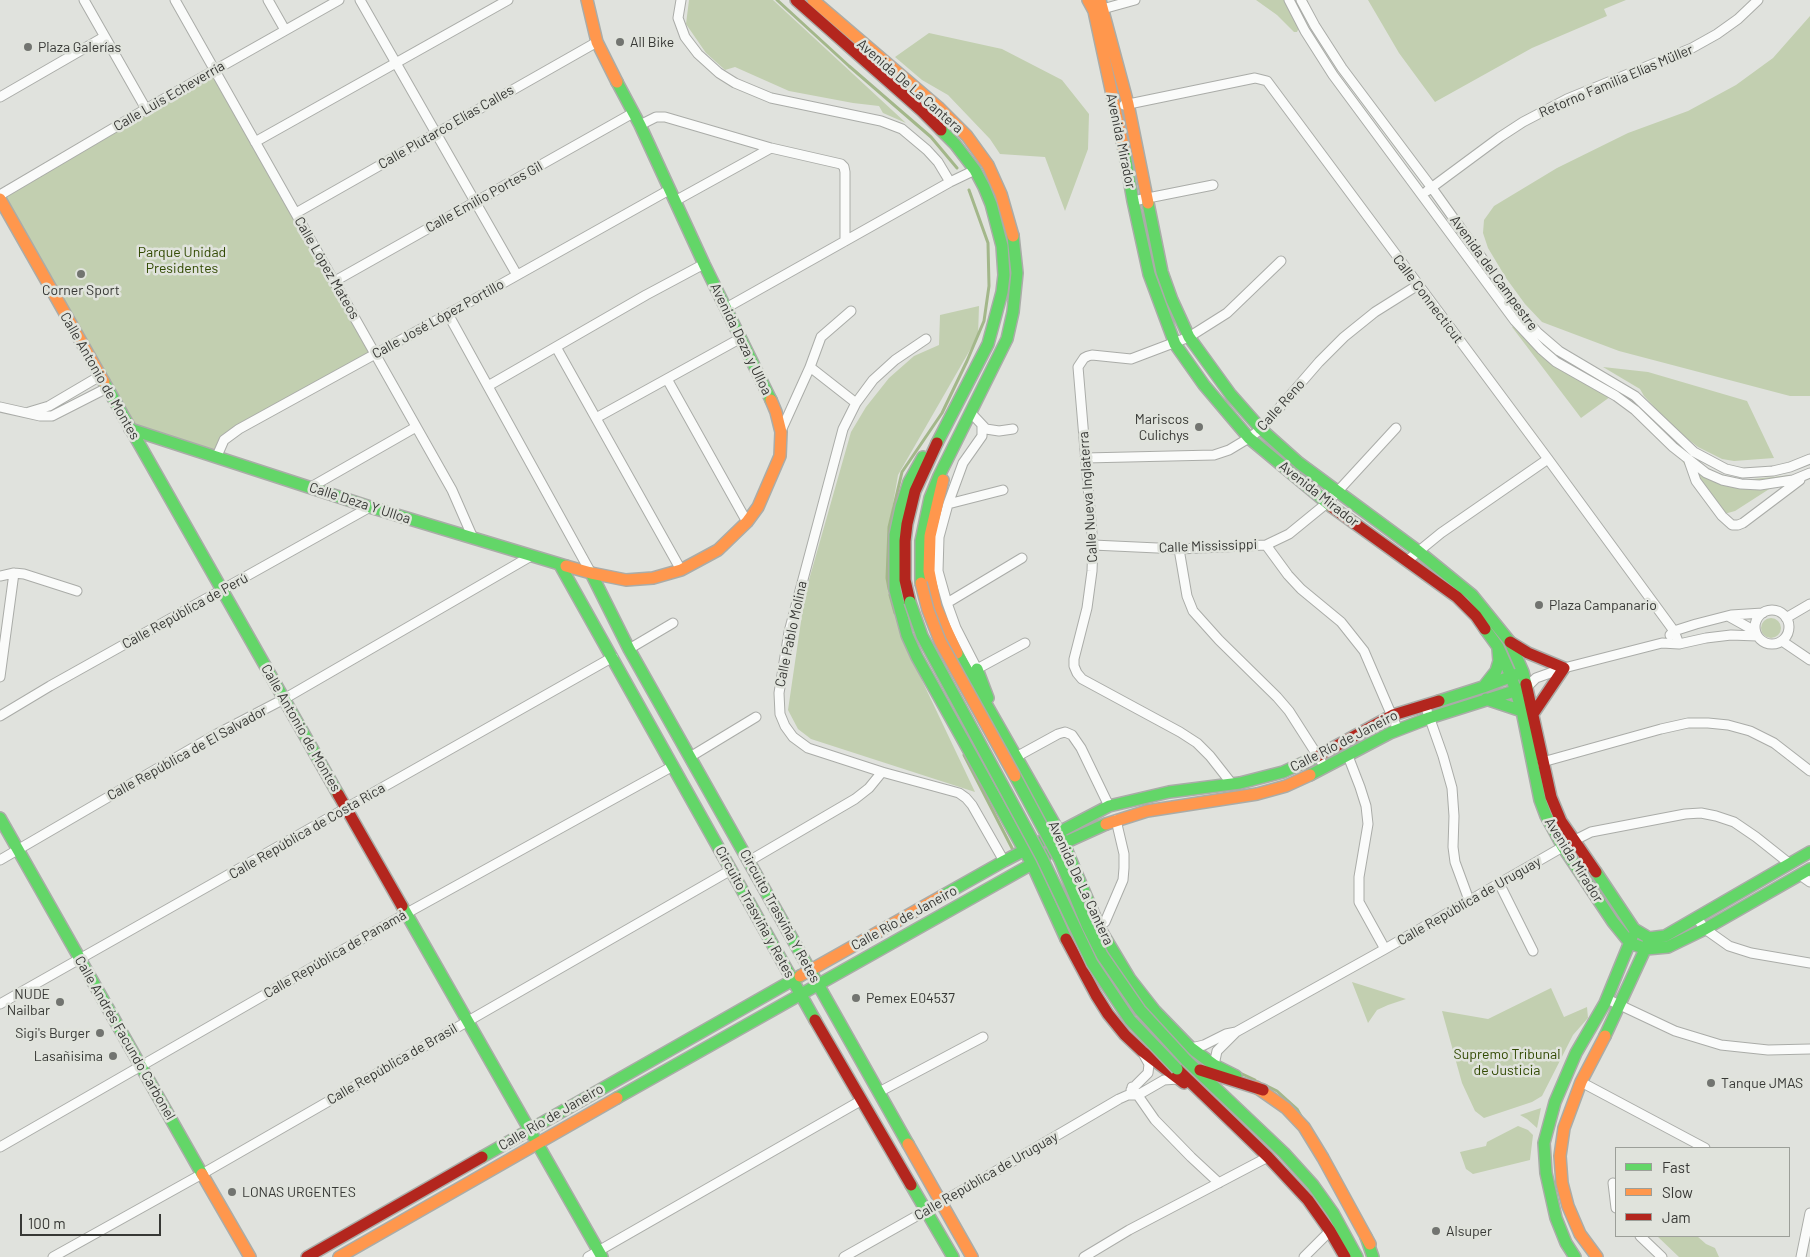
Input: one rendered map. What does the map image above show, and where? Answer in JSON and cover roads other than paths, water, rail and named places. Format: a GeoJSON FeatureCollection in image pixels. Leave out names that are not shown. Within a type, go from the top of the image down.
{"type":"FeatureCollection","features":[{"type":"Feature","properties":{"kind":"main road","name":"Avenida Deza y Ulloa"},"geometry":{"type":"LineString","coordinates":[[587,0],[598,42],[776,412],[781,432],[780,456],[758,507],[747,522],[718,550],[681,570],[654,578],[626,580],[591,573]]}},
{"type":"Feature","properties":{"kind":"main road","name":"Avenida De La Cantera"},"geometry":{"type":"LineString","coordinates":[[796,0],[938,126],[975,170],[991,204],[1002,246],[1004,275],[999,308],[988,344],[927,463],[915,491],[905,540],[905,580],[910,602],[922,636],[1042,858],[1092,963],[1130,1020],[1178,1074]]}},
{"type":"Feature","properties":{"kind":"main road","name":"Avenida De La Cantera"},"geometry":{"type":"LineString","coordinates":[[813,0],[864,46],[955,122],[978,148],[1001,194],[1014,239],[1017,273],[1013,312],[1007,339],[930,498],[924,524],[920,554],[921,583],[928,610],[940,641],[1037,815],[1060,860],[1102,955],[1140,1010],[1190,1064],[1284,1153],[1313,1185],[1333,1213],[1357,1257]]}},
{"type":"Feature","properties":{"kind":"main road","name":"Avenida Mirador"},"geometry":{"type":"LineString","coordinates":[[1088,0],[1099,6],[1128,104],[1162,272],[1172,300],[1189,337],[1221,383],[1261,429],[1298,463],[1418,551],[1472,595],[1493,619],[1510,642],[1523,672],[1527,687],[1527,713],[1537,763],[1540,800],[1546,816],[1634,929],[1648,944]]}},
{"type":"Feature","properties":{"kind":"main road","name":"Avenida Mirador"},"geometry":{"type":"LineString","coordinates":[[1099,6],[1114,107],[1149,274],[1175,344],[1204,385],[1249,438],[1327,503],[1457,597],[1476,616],[1498,647],[1515,690],[1527,713]]}},
{"type":"Feature","properties":{"kind":"main road","name":"Calle Antonio de Montes"},"geometry":{"type":"LineString","coordinates":[[0,199],[468,1020],[596,1255]]}},
{"type":"Feature","properties":{"kind":"main road"},"geometry":{"type":"LineString","coordinates":[[999,308],[1013,312]]}},
{"type":"Feature","properties":{"kind":"main road","name":"Calle Deza Y Ulloa"},"geometry":{"type":"LineString","coordinates":[[130,429],[370,507],[591,573]]}},
{"type":"Feature","properties":{"kind":"main road","name":"Avenida De La Cantera"},"geometry":{"type":"LineString","coordinates":[[946,429],[924,456],[910,482],[901,507],[895,535],[895,590],[907,635],[917,657],[1032,864],[1072,953],[1108,1014],[1125,1035],[1142,1051],[1178,1074],[1210,1101],[1268,1157],[1308,1200],[1330,1231],[1345,1257]]}},
{"type":"Feature","properties":{"kind":"main road","name":"Avenida De La Cantera"},"geometry":{"type":"LineString","coordinates":[[946,463],[930,536],[929,571],[936,607],[950,640],[1059,832],[1100,929],[1132,983],[1155,1011],[1191,1048],[1214,1065],[1263,1090],[1286,1108],[1304,1127],[1377,1257]]}},
{"type":"Feature","properties":{"kind":"main road","name":"Circuito Trasviña y Retes"},"geometry":{"type":"LineString","coordinates":[[560,565],[800,994],[953,1257]]}},
{"type":"Feature","properties":{"kind":"main road","name":"Circuito Trasviña Y Retes"},"geometry":{"type":"LineString","coordinates":[[591,573],[629,649],[972,1257]]}},
{"type":"Feature","properties":{"kind":"main road"},"geometry":{"type":"LineString","coordinates":[[1498,647],[1499,660],[1496,671],[1485,693],[1527,713],[1564,668],[1528,653],[1510,642]]}},
{"type":"Feature","properties":{"kind":"main road"},"geometry":{"type":"LineString","coordinates":[[977,669],[997,724]]}},
{"type":"Feature","properties":{"kind":"main road","name":"Calle Río de Janeiro"},"geometry":{"type":"LineString","coordinates":[[339,1257],[1032,864],[1064,843],[1116,820],[1147,811],[1258,794],[1286,786],[1398,730],[1485,693],[1511,676],[1523,672]]}},
{"type":"Feature","properties":{"kind":"main road","name":"Calle Río de Janeiro"},"geometry":{"type":"LineString","coordinates":[[307,1257],[810,970],[1004,861],[1109,806],[1169,792],[1232,784],[1283,772],[1319,756],[1393,715],[1424,705],[1527,687]]}},
{"type":"Feature","properties":{"kind":"main road"},"geometry":{"type":"LineString","coordinates":[[997,802],[1009,810],[1016,812],[1024,810],[1032,798],[1034,786]]}},
{"type":"Feature","properties":{"kind":"main road","name":"Calle Andrés Facundo Carbonel"},"geometry":{"type":"LineString","coordinates":[[0,818],[250,1257]]}},
{"type":"Feature","properties":{"kind":"main road","name":"Avenida Mirador"},"geometry":{"type":"LineString","coordinates":[[1568,844],[1613,922],[1630,943]]}},
{"type":"Feature","properties":{"kind":"main road"},"geometry":{"type":"LineString","coordinates":[[1598,1257],[1580,1234],[1568,1206],[1562,1184],[1560,1156],[1564,1128],[1581,1082],[1620,1006],[1648,944],[1697,918],[1810,852]]}},
{"type":"Feature","properties":{"kind":"main road"},"geometry":{"type":"LineString","coordinates":[[1630,943],[1668,947],[1807,875]]}},
{"type":"Feature","properties":{"kind":"main road"},"geometry":{"type":"LineString","coordinates":[[1057,921],[1056,902],[1058,891],[1063,886],[1072,884],[1086,895]]}},
{"type":"Feature","properties":{"kind":"main road"},"geometry":{"type":"LineString","coordinates":[[1575,1257],[1566,1243],[1556,1218],[1546,1173],[1544,1143],[1548,1125],[1563,1082],[1576,1053],[1607,999],[1634,929]]}},
{"type":"Feature","properties":{"kind":"main road"},"geometry":{"type":"LineString","coordinates":[[1190,1064],[1263,1090]]}},
{"type":"Feature","properties":{"kind":"main road"},"geometry":{"type":"LineString","coordinates":[[1366,1237],[1373,1257]]}},
{"type":"Feature","properties":{"kind":"street"},"geometry":{"type":"LineString","coordinates":[[84,0],[146,109]]}},
{"type":"Feature","properties":{"kind":"street","name":"Calle López Mateos"},"geometry":{"type":"LineString","coordinates":[[175,0],[452,490],[473,538]]}},
{"type":"Feature","properties":{"kind":"street"},"geometry":{"type":"LineString","coordinates":[[268,0],[285,30]]}},
{"type":"Feature","properties":{"kind":"street","name":"Calle Luis Echeverría"},"geometry":{"type":"LineString","coordinates":[[0,195],[146,109],[339,0]]}},
{"type":"Feature","properties":{"kind":"street"},"geometry":{"type":"LineString","coordinates":[[360,0],[517,275]]}},
{"type":"Feature","properties":{"kind":"street"},"geometry":{"type":"LineString","coordinates":[[255,142],[508,0]]}},
{"type":"Feature","properties":{"kind":"street"},"geometry":{"type":"LineString","coordinates":[[681,0],[678,11],[681,30],[698,54],[720,73],[735,83],[771,98],[873,120],[902,129],[938,162],[950,182]]}},
{"type":"Feature","properties":{"kind":"street"},"geometry":{"type":"LineString","coordinates":[[1099,6],[1135,0]]}},
{"type":"Feature","properties":{"kind":"street","name":"Avenida del Campestre"},"geometry":{"type":"LineString","coordinates":[[1289,0],[1305,31],[1333,75],[1530,339],[1556,362],[1616,396],[1634,410],[1673,447],[1706,473],[1722,480],[1760,485],[1781,482],[1809,474]]}},
{"type":"Feature","properties":{"kind":"street","name":"Avenida del Campestre"},"geometry":{"type":"LineString","coordinates":[[1301,0],[1342,68],[1432,188],[1524,317],[1538,333],[1559,351],[1635,396],[1694,452],[1726,469],[1743,473],[1773,471],[1810,459]]}},
{"type":"Feature","properties":{"kind":"street","name":"Retorno Familia Elías Müller"},"geometry":{"type":"LineString","coordinates":[[1423,194],[1500,137],[1531,118],[1567,99],[1692,48],[1717,34],[1758,0]]}},
{"type":"Feature","properties":{"kind":"street"},"geometry":{"type":"LineString","coordinates":[[0,97],[104,37]]}},
{"type":"Feature","properties":{"kind":"street","name":"Calle Plutarco Elías Calles"},"geometry":{"type":"LineString","coordinates":[[296,213],[598,42]]}},
{"type":"Feature","properties":{"kind":"street"},"geometry":{"type":"LineString","coordinates":[[1333,75],[1342,68]]}},
{"type":"Feature","properties":{"kind":"street","name":"Calle Connecticut"},"geometry":{"type":"LineString","coordinates":[[1114,107],[1255,78],[1266,81],[1548,459],[1674,631],[1679,644]]}},
{"type":"Feature","properties":{"kind":"street","name":"Calle Emilio Portes Gil"},"geometry":{"type":"LineString","coordinates":[[335,281],[633,113]]}},
{"type":"Feature","properties":{"kind":"street"},"geometry":{"type":"LineString","coordinates":[[640,126],[656,117],[665,117],[771,148],[843,165],[845,172],[845,241]]}},
{"type":"Feature","properties":{"kind":"street"},"geometry":{"type":"LineString","coordinates":[[675,201],[771,148]]}},
{"type":"Feature","properties":{"kind":"street"},"geometry":{"type":"LineString","coordinates":[[726,308],[950,182],[975,170]]}},
{"type":"Feature","properties":{"kind":"street"},"geometry":{"type":"LineString","coordinates":[[1133,201],[1213,185]]}},
{"type":"Feature","properties":{"kind":"street","name":"Calle José López Portillo"},"geometry":{"type":"LineString","coordinates":[[217,456],[221,444],[228,435],[669,190]]}},
{"type":"Feature","properties":{"kind":"street","name":"Calle Nueva Inglaterra"},"geometry":{"type":"LineString","coordinates":[[1232,784],[1197,743],[1092,685],[1077,674],[1074,666],[1074,659],[1087,608],[1094,545],[1078,367],[1084,358],[1092,355],[1131,359],[1175,344],[1189,337],[1227,313],[1281,261]]}},
{"type":"Feature","properties":{"kind":"street"},"geometry":{"type":"LineString","coordinates":[[488,386],[646,295],[704,264]]}},
{"type":"Feature","properties":{"kind":"street","name":"Calle Reno"},"geometry":{"type":"LineString","coordinates":[[1086,458],[1214,455],[1229,450],[1261,429],[1318,362],[1344,336],[1375,312],[1418,285]]}},
{"type":"Feature","properties":{"kind":"street"},"geometry":{"type":"LineString","coordinates":[[781,432],[810,367],[821,337],[851,311]]}},
{"type":"Feature","properties":{"kind":"street"},"geometry":{"type":"LineString","coordinates":[[448,314],[591,573]]}},
{"type":"Feature","properties":{"kind":"street"},"geometry":{"type":"LineString","coordinates":[[596,418],[741,338]]}},
{"type":"Feature","properties":{"kind":"street","name":"Calle Pablo Molina"},"geometry":{"type":"LineString","coordinates":[[926,339],[895,360],[873,380],[856,403],[843,429],[795,602],[778,693],[779,707],[784,726],[793,738],[808,748],[882,772],[959,793],[972,805],[1004,861]]}},
{"type":"Feature","properties":{"kind":"street"},"geometry":{"type":"LineString","coordinates":[[556,347],[681,570]]}},
{"type":"Feature","properties":{"kind":"street"},"geometry":{"type":"LineString","coordinates":[[810,367],[856,403]]}},
{"type":"Feature","properties":{"kind":"street"},"geometry":{"type":"LineString","coordinates":[[1586,380],[1590,370]]}},
{"type":"Feature","properties":{"kind":"street"},"geometry":{"type":"LineString","coordinates":[[27,413],[49,406],[100,376]]}},
{"type":"Feature","properties":{"kind":"street"},"geometry":{"type":"LineString","coordinates":[[667,379],[747,522]]}},
{"type":"Feature","properties":{"kind":"street"},"geometry":{"type":"LineString","coordinates":[[0,407],[40,416],[52,416],[107,388]]}},
{"type":"Feature","properties":{"kind":"street"},"geometry":{"type":"LineString","coordinates":[[971,413],[986,429],[999,431],[1012,429]]}},
{"type":"Feature","properties":{"kind":"street"},"geometry":{"type":"LineString","coordinates":[[982,426],[982,436],[963,463],[948,504],[939,537],[938,571],[956,628],[977,669],[1025,644]]}},
{"type":"Feature","properties":{"kind":"street"},"geometry":{"type":"LineString","coordinates":[[311,487],[416,427]]}},
{"type":"Feature","properties":{"kind":"street","name":"Calle Mississippi"},"geometry":{"type":"LineString","coordinates":[[1094,545],[1179,549],[1266,545],[1289,534],[1327,503],[1396,428]]}},
{"type":"Feature","properties":{"kind":"street"},"geometry":{"type":"LineString","coordinates":[[1673,447],[1680,440]]}},
{"type":"Feature","properties":{"kind":"street"},"geometry":{"type":"LineString","coordinates":[[1408,560],[1548,459]]}},
{"type":"Feature","properties":{"kind":"street","name":"Avenida del Campestre"},"geometry":{"type":"LineString","coordinates":[[1689,460],[1696,481],[1722,516],[1735,526],[1743,523],[1809,474]]}},
{"type":"Feature","properties":{"kind":"street"},"geometry":{"type":"LineString","coordinates":[[948,504],[1003,490]]}},
{"type":"Feature","properties":{"kind":"street","name":"Calle República de Perú"},"geometry":{"type":"LineString","coordinates":[[0,716],[50,686],[370,507]]}},
{"type":"Feature","properties":{"kind":"street"},"geometry":{"type":"LineString","coordinates":[[1266,545],[1288,575],[1341,622],[1364,651],[1398,730]]}},
{"type":"Feature","properties":{"kind":"street"},"geometry":{"type":"LineString","coordinates":[[1179,549],[1187,596],[1193,611],[1289,711],[1319,756],[1324,768]]}},
{"type":"Feature","properties":{"kind":"street","name":"Calle República de El Salvador"},"geometry":{"type":"LineString","coordinates":[[0,860],[215,735],[284,699],[530,556]]}},
{"type":"Feature","properties":{"kind":"street"},"geometry":{"type":"LineString","coordinates":[[947,603],[1022,558]]}},
{"type":"Feature","properties":{"kind":"street"},"geometry":{"type":"LineString","coordinates":[[0,677],[14,573]]}},
{"type":"Feature","properties":{"kind":"street"},"geometry":{"type":"LineString","coordinates":[[0,576],[14,573],[24,574],[77,591]]}},
{"type":"Feature","properties":{"kind":"street"},"geometry":{"type":"LineString","coordinates":[[1786,618],[1810,604]]}},
{"type":"Feature","properties":{"kind":"street"},"geometry":{"type":"LineString","coordinates":[[1662,643],[1674,631],[1724,617],[1768,611],[1778,612],[1786,618],[1789,628],[1788,633],[1782,641],[1772,644],[1761,641],[1756,634],[1724,617]]}},
{"type":"Feature","properties":{"kind":"street"},"geometry":{"type":"LineString","coordinates":[[1756,634],[1756,621],[1763,612]]}},
{"type":"Feature","properties":{"kind":"street"},"geometry":{"type":"LineString","coordinates":[[1722,636],[1724,617]]}},
{"type":"Feature","properties":{"kind":"street"},"geometry":{"type":"LineString","coordinates":[[629,649],[673,624]]}},
{"type":"Feature","properties":{"kind":"street"},"geometry":{"type":"LineString","coordinates":[[1527,687],[1536,678],[1564,668],[1662,643],[1679,644],[1722,636],[1756,634]]}},
{"type":"Feature","properties":{"kind":"street"},"geometry":{"type":"LineString","coordinates":[[1782,641],[1810,660]]}},
{"type":"Feature","properties":{"kind":"street","name":"Calle República de Costa Rica"},"geometry":{"type":"LineString","coordinates":[[0,1004],[613,657]]}},
{"type":"Feature","properties":{"kind":"street"},"geometry":{"type":"LineString","coordinates":[[1523,672],[1536,678]]}},
{"type":"Feature","properties":{"kind":"street"},"geometry":{"type":"LineString","coordinates":[[1424,705],[1443,756],[1452,788],[1454,816],[1453,847],[1460,878],[1469,900]]}},
{"type":"Feature","properties":{"kind":"street"},"geometry":{"type":"LineString","coordinates":[[690,757],[756,717]]}},
{"type":"Feature","properties":{"kind":"street"},"geometry":{"type":"LineString","coordinates":[[1537,763],[1661,729],[1688,723],[1708,723],[1728,725],[1750,731],[1774,743],[1810,771]]}},
{"type":"Feature","properties":{"kind":"street"},"geometry":{"type":"LineString","coordinates":[[1016,757],[1058,734],[1065,732],[1072,734],[1081,748],[1109,806]]}},
{"type":"Feature","properties":{"kind":"street"},"geometry":{"type":"LineString","coordinates":[[1348,756],[1363,797],[1368,824],[1359,877],[1358,902],[1385,949]]}},
{"type":"Feature","properties":{"kind":"street","name":"Calle República de Panamá"},"geometry":{"type":"LineString","coordinates":[[0,1146],[407,912],[673,766]]}},
{"type":"Feature","properties":{"kind":"street"},"geometry":{"type":"LineString","coordinates":[[749,861],[855,799],[869,788],[882,772]]}},
{"type":"Feature","properties":{"kind":"street","name":"Calle República de Uruguay"},"geometry":{"type":"LineString","coordinates":[[1236,1032],[1591,832],[1685,814],[1701,813],[1734,822],[1790,864]]}},
{"type":"Feature","properties":{"kind":"street"},"geometry":{"type":"LineString","coordinates":[[1105,922],[1122,880],[1124,868],[1124,854],[1116,820]]}},
{"type":"Feature","properties":{"kind":"street","name":"Calle República de Brasil"},"geometry":{"type":"LineString","coordinates":[[53,1257],[202,1174],[731,870]]}},
{"type":"Feature","properties":{"kind":"street"},"geometry":{"type":"LineString","coordinates":[[1499,883],[1533,951]]}},
{"type":"Feature","properties":{"kind":"street"},"geometry":{"type":"LineString","coordinates":[[1697,918],[1705,929],[1729,946],[1751,953],[1810,963]]}},
{"type":"Feature","properties":{"kind":"street"},"geometry":{"type":"LineString","coordinates":[[1607,999],[1675,1031],[1721,1045],[1768,1050],[1810,1049]]}},
{"type":"Feature","properties":{"kind":"street"},"geometry":{"type":"LineString","coordinates":[[1191,1048],[1204,1045],[1226,1034],[1236,1032]]}},
{"type":"Feature","properties":{"kind":"street"},"geometry":{"type":"LineString","coordinates":[[1214,1065],[1217,1051],[1236,1032]]}},
{"type":"Feature","properties":{"kind":"street"},"geometry":{"type":"LineString","coordinates":[[879,1092],[983,1037]]}},
{"type":"Feature","properties":{"kind":"street"},"geometry":{"type":"LineString","coordinates":[[1133,1092],[1150,1068],[1142,1051]]}},
{"type":"Feature","properties":{"kind":"street"},"geometry":{"type":"LineString","coordinates":[[1133,1092],[1178,1074]]}},
{"type":"Feature","properties":{"kind":"street"},"geometry":{"type":"LineString","coordinates":[[1581,1082],[1703,1147]]}},
{"type":"Feature","properties":{"kind":"street"},"geometry":{"type":"LineString","coordinates":[[1133,1092],[1154,1120],[1219,1182]]}},
{"type":"Feature","properties":{"kind":"street","name":"Calle República de Uruguay"},"geometry":{"type":"LineString","coordinates":[[844,1257],[1133,1092]]}},
{"type":"Feature","properties":{"kind":"street"},"geometry":{"type":"LineString","coordinates":[[596,1255],[862,1100]]}},
{"type":"Feature","properties":{"kind":"street"},"geometry":{"type":"LineString","coordinates":[[1084,1257],[1129,1230],[1268,1157]]}},
{"type":"Feature","properties":{"kind":"street"},"geometry":{"type":"LineString","coordinates":[[1613,1183],[1615,1200]]}},
{"type":"Feature","properties":{"kind":"street"},"geometry":{"type":"LineString","coordinates":[[1801,1257],[1810,1213]]}},
{"type":"Feature","properties":{"kind":"street"},"geometry":{"type":"LineString","coordinates":[[1304,1257],[1330,1231]]}},
{"type":"Feature","properties":{"kind":"street"},"geometry":{"type":"LineString","coordinates":[[1641,1237],[1662,1257]]}},
{"type":"Feature","properties":{"kind":"waterway"},"geometry":{"type":"LineString","coordinates":[[777,0],[931,137],[957,168]]}},
{"type":"Feature","properties":{"kind":"waterway"},"geometry":{"type":"LineString","coordinates":[[889,589],[887,578],[889,527],[902,472],[942,413],[984,321],[989,286],[988,243],[969,190]]}},
{"type":"Feature","properties":{"kind":"waterway"},"geometry":{"type":"LineString","coordinates":[[890,595],[895,613]]}},
{"type":"Feature","properties":{"kind":"waterway"},"geometry":{"type":"LineString","coordinates":[[964,755],[1013,850]]}},
{"type":"Feature","properties":{"kind":"waterway"},"geometry":{"type":"LineString","coordinates":[[1238,1072],[1255,1080]]}},
{"type":"Feature","properties":{"kind":"waterway"},"geometry":{"type":"LineString","coordinates":[[1267,1086],[1277,1091],[1297,1109],[1301,1116]]}},
{"type":"Feature","properties":{"kind":"place","name":"All Bike"},"geometry":{"type":"Point","coordinates":[620,42]}},
{"type":"Feature","properties":{"kind":"place","name":"Plaza Galerías"},"geometry":{"type":"Point","coordinates":[28,47]}},
{"type":"Feature","properties":{"kind":"place","name":"Corner Sport"},"geometry":{"type":"Point","coordinates":[81,274]}},
{"type":"Feature","properties":{"kind":"place","name":"Mariscos Culichys"},"geometry":{"type":"Point","coordinates":[1199,427]}},
{"type":"Feature","properties":{"kind":"place","name":"Plaza Campanario"},"geometry":{"type":"Point","coordinates":[1539,605]}},
{"type":"Feature","properties":{"kind":"place","name":"Pemex E04537"},"geometry":{"type":"Point","coordinates":[856,998]}},
{"type":"Feature","properties":{"kind":"place","name":"NUDE Nailbar"},"geometry":{"type":"Point","coordinates":[60,1002]}},
{"type":"Feature","properties":{"kind":"place","name":"Sigi's Burger"},"geometry":{"type":"Point","coordinates":[100,1033]}},
{"type":"Feature","properties":{"kind":"place","name":"Lasañisima"},"geometry":{"type":"Point","coordinates":[113,1056]}},
{"type":"Feature","properties":{"kind":"place","name":"Tanque JMAS"},"geometry":{"type":"Point","coordinates":[1711,1083]}},
{"type":"Feature","properties":{"kind":"place","name":"LONAS URGENTES"},"geometry":{"type":"Point","coordinates":[232,1192]}},
{"type":"Feature","properties":{"kind":"place","name":"Alsuper"},"geometry":{"type":"Point","coordinates":[1436,1231]}},
{"type":"Feature","properties":{"kind":"park label","name":"Parque Unidad Presidentes"},"geometry":{"type":"Point","coordinates":[182,260]}},
{"type":"Feature","properties":{"kind":"park label","name":"Supremo Tribunal de Justicia"},"geometry":{"type":"Point","coordinates":[1507,1062]}}]}
